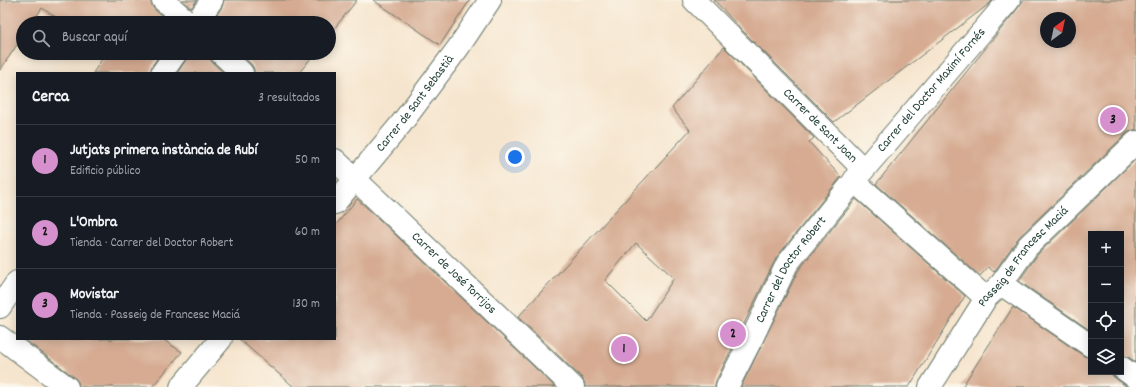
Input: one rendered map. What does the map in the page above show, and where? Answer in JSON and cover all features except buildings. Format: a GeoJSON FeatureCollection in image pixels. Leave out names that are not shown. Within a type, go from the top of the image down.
{"type":"FeatureCollection","features":[{"type":"Feature","properties":{"kind":"street"},"geometry":{"type":"LineString","coordinates":[[163,0],[181,16]]}},
{"type":"Feature","properties":{"kind":"street"},"geometry":{"type":"LineString","coordinates":[[201,16],[212,0]]}},
{"type":"Feature","properties":{"kind":"street","name":"Carrer de Sant Sebastià"},"geometry":{"type":"LineString","coordinates":[[336,202],[401,124],[458,48],[490,0]]}},
{"type":"Feature","properties":{"kind":"street","name":"Carrer de Sant Joan"},"geometry":{"type":"LineString","coordinates":[[694,0],[860,167],[854,181],[994,291],[1088,344]]}},
{"type":"Feature","properties":{"kind":"street","name":"Carrer del Doctor Maximí Fornés"},"geometry":{"type":"LineString","coordinates":[[854,181],[1009,0]]}},
{"type":"Feature","properties":{"kind":"street"},"geometry":{"type":"LineString","coordinates":[[163,72],[171,60]]}},
{"type":"Feature","properties":{"kind":"street"},"geometry":{"type":"LineString","coordinates":[[228,60],[241,72]]}},
{"type":"Feature","properties":{"kind":"street","name":"Passeig de Francesc Maciá"},"geometry":{"type":"LineString","coordinates":[[930,387],[994,291],[1028,246],[1136,142]]}},
{"type":"Feature","properties":{"kind":"street","name":"Carrer de José Torrijos"},"geometry":{"type":"LineString","coordinates":[[336,161],[573,387]]}},
{"type":"Feature","properties":{"kind":"street","name":"Carrer del Doctor Robert"},"geometry":{"type":"LineString","coordinates":[[727,387],[787,264],[854,181]]}},
{"type":"Feature","properties":{"kind":"street"},"geometry":{"type":"LineString","coordinates":[[0,307],[16,283]]}},
{"type":"Feature","properties":{"kind":"street"},"geometry":{"type":"LineString","coordinates":[[0,337],[67,387]]}},
{"type":"Feature","properties":{"kind":"street"},"geometry":{"type":"LineString","coordinates":[[181,387],[220,340]]}},
{"type":"Feature","properties":{"kind":"street"},"geometry":{"type":"LineString","coordinates":[[1124,369],[1136,378]]}},
{"type":"Feature","properties":{"kind":"place","name":"Movistar"},"geometry":{"type":"Point","coordinates":[1113,120]}},
{"type":"Feature","properties":{"kind":"place","name":"L'Ombra"},"geometry":{"type":"Point","coordinates":[733,334]}},
{"type":"Feature","properties":{"kind":"place","name":"Jutjats primera instància de Rubí"},"geometry":{"type":"Point","coordinates":[624,349]}}]}
